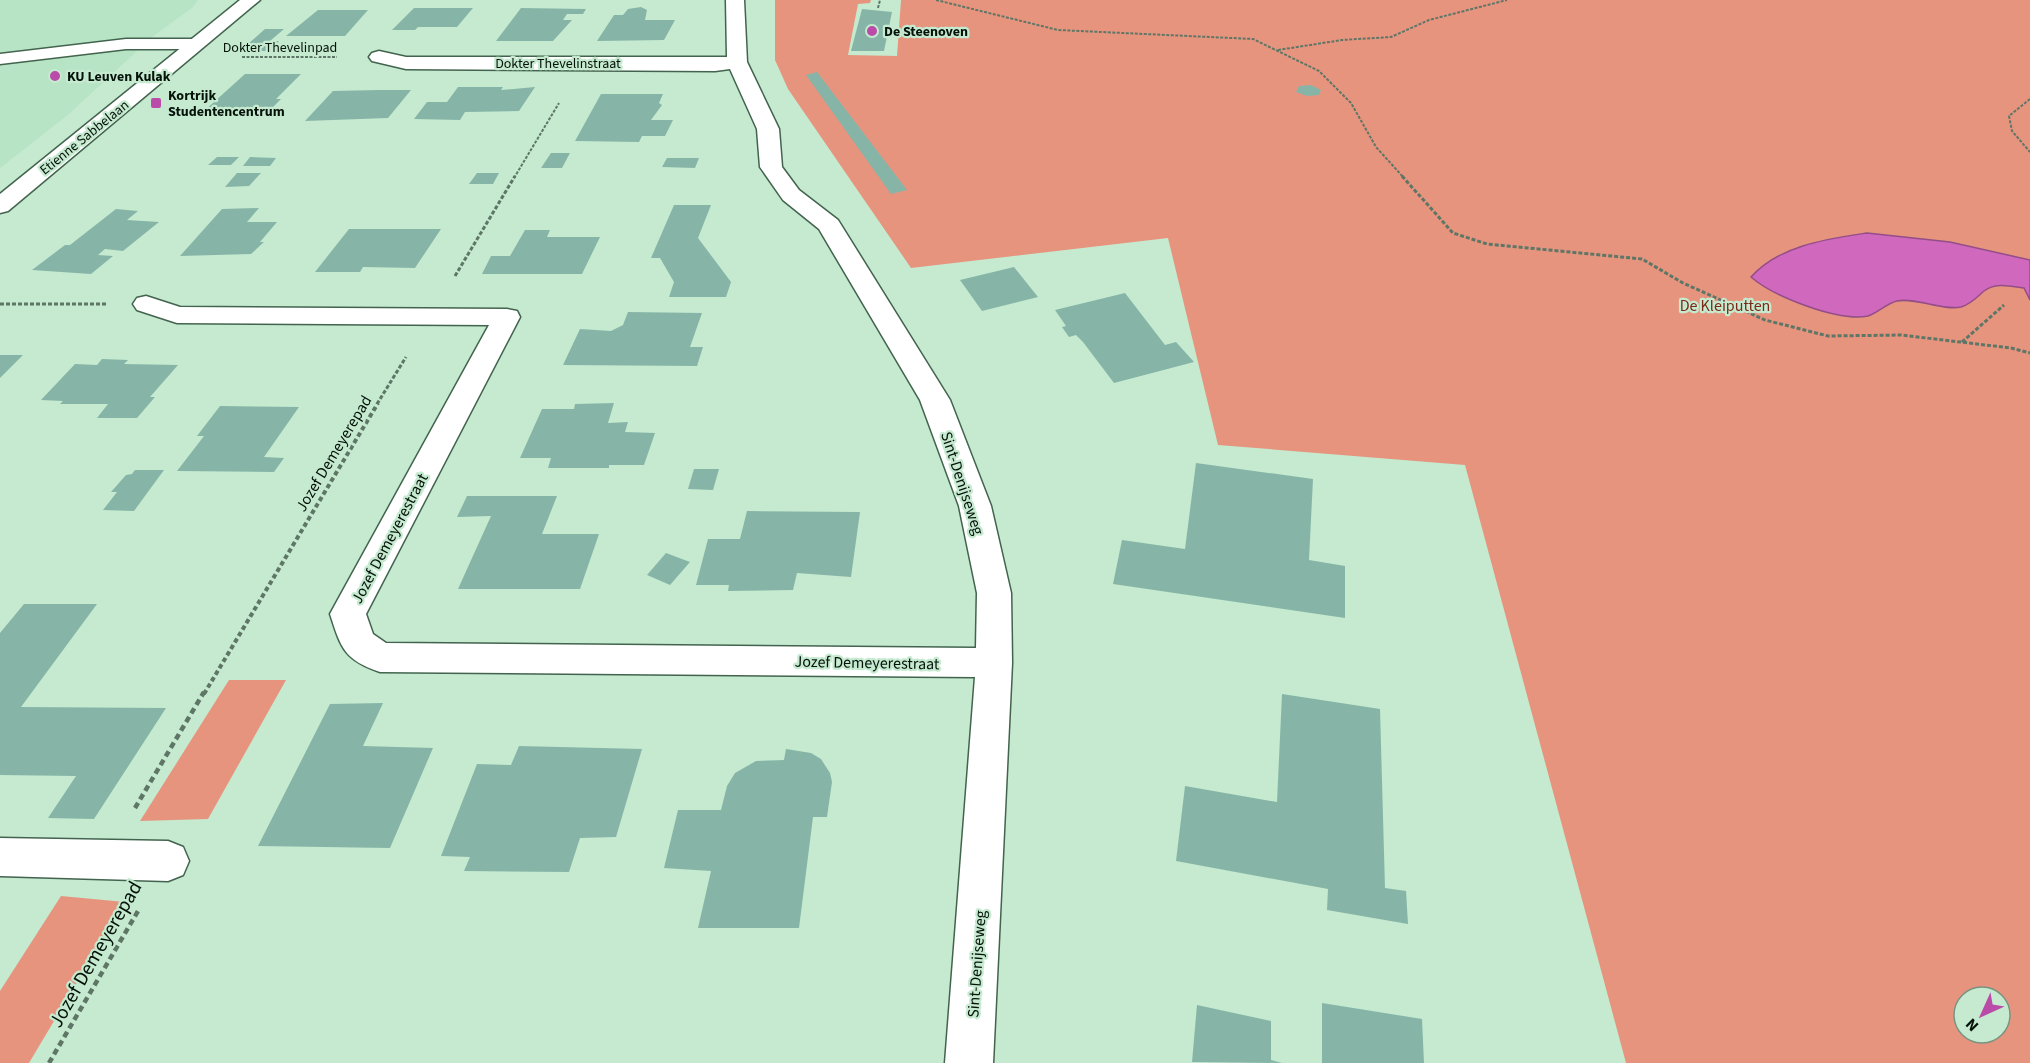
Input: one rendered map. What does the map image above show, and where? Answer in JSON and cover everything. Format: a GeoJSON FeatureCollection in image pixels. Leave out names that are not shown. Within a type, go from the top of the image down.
{"type":"FeatureCollection","features":[{"type":"Feature","properties":{"kind":"street","name":"Etienne Sabbelaan"},"geometry":{"type":"LineString","coordinates":[[0,206],[251,0]]}},
{"type":"Feature","properties":{"kind":"street","name":"Sint-Denijseweg"},"geometry":{"type":"LineString","coordinates":[[735,0],[737,62],[768,129],[771,167],[791,195],[829,225],[935,400],[975,506],[994,593],[994,663],[969,1063]]}},
{"type":"Feature","properties":{"kind":"street","name":"Dokter Thevelinstraat"},"geometry":{"type":"LineString","coordinates":[[379,57],[406,63],[714,65],[737,62]]}},
{"type":"Feature","properties":{"kind":"street","name":"Jozef Demeyerestraat"},"geometry":{"type":"LineString","coordinates":[[146,304],[177,315],[507,317],[348,614],[358,643],[380,657],[994,663]]}},
{"type":"Feature","properties":{"kind":"street"},"geometry":{"type":"LineString","coordinates":[[0,857],[168,861]]}},
{"type":"Feature","properties":{"kind":"lane"},"geometry":{"type":"LineString","coordinates":[[0,60],[126,44],[190,50]]}},
{"type":"Feature","properties":{"kind":"path"},"geometry":{"type":"LineString","coordinates":[[879,8],[880,0]]}},
{"type":"Feature","properties":{"kind":"path"},"geometry":{"type":"LineString","coordinates":[[936,0],[1058,30],[1253,39],[1320,71],[1351,103],[1376,147],[1453,233],[1487,244],[1642,259],[1683,283],[1765,320],[1828,336],[1901,335],[2011,348],[2030,354]]}},
{"type":"Feature","properties":{"kind":"path"},"geometry":{"type":"LineString","coordinates":[[1277,50],[1342,40],[1391,37],[1429,20],[1507,0]]}},
{"type":"Feature","properties":{"kind":"path","name":"Dokter Thevelinpad"},"geometry":{"type":"LineString","coordinates":[[190,50],[379,57]]}},
{"type":"Feature","properties":{"kind":"path","name":"Jozef Demeyerepad"},"geometry":{"type":"LineString","coordinates":[[105,858],[583,63]]}},
{"type":"Feature","properties":{"kind":"path"},"geometry":{"type":"LineString","coordinates":[[2030,99],[2009,116],[2012,131],[2030,152]]}},
{"type":"Feature","properties":{"kind":"path"},"geometry":{"type":"LineString","coordinates":[[0,304],[146,304]]}},
{"type":"Feature","properties":{"kind":"path"},"geometry":{"type":"LineString","coordinates":[[1962,342],[2004,304]]}},
{"type":"Feature","properties":{"kind":"path","name":"Jozef Demeyerepad"},"geometry":{"type":"LineString","coordinates":[[49,1063],[168,861]]}},
{"type":"Feature","properties":{"kind":"shaded area","name":"KU Leuven Kulak"},"geometry":{"type":"Polygon","coordinates":[[[0,0],[198,0],[193,7],[152,37],[69,114],[0,168],[0,0]]]}},
{"type":"Feature","properties":{"kind":"shaded area"},"geometry":{"type":"Polygon","coordinates":[[[1867,233],[1950,242],[2030,260],[2030,300],[2024,288],[1993,286],[1961,307],[1954,308],[1904,300],[1893,302],[1868,316],[1856,317],[1824,312],[1790,300],[1761,285],[1751,277],[1776,257],[1805,245],[1867,233]]]}},
{"type":"Feature","properties":{"kind":"green space","name":"De Kleiputten"},"geometry":{"type":"Polygon","coordinates":[[[775,0],[871,0],[870,3],[858,4],[848,55],[897,56],[901,0],[2030,0],[2030,1063],[1626,1063],[1465,465],[1218,445],[1168,238],[911,268],[788,89],[775,60],[775,0]]]}},
{"type":"Feature","properties":{"kind":"green space"},"geometry":{"type":"Polygon","coordinates":[[[229,680],[286,680],[208,819],[140,821],[229,680]]]}},
{"type":"Feature","properties":{"kind":"green space"},"geometry":{"type":"Polygon","coordinates":[[[61,896],[125,902],[29,1063],[0,1063],[0,991],[61,896]]]}},
{"type":"Feature","properties":{"kind":"building"},"geometry":{"type":"Polygon","coordinates":[[[641,7],[647,10],[645,20],[675,20],[664,40],[597,41],[614,15],[623,15],[628,9],[641,7]]]}},
{"type":"Feature","properties":{"kind":"building"},"geometry":{"type":"Polygon","coordinates":[[[414,8],[473,8],[457,27],[392,30],[414,8]]]}},
{"type":"Feature","properties":{"kind":"building"},"geometry":{"type":"Polygon","coordinates":[[[521,8],[586,9],[583,14],[567,14],[563,20],[572,20],[553,41],[496,41],[521,8]]]}},
{"type":"Feature","properties":{"kind":"building","name":"De Steenoven"},"geometry":{"type":"Polygon","coordinates":[[[862,9],[892,12],[884,51],[851,51],[862,9]]]}},
{"type":"Feature","properties":{"kind":"building"},"geometry":{"type":"Polygon","coordinates":[[[318,10],[368,10],[345,36],[286,36],[318,10]]]}},
{"type":"Feature","properties":{"kind":"building"},"geometry":{"type":"Polygon","coordinates":[[[265,29],[284,29],[270,41],[279,41],[269,51],[240,51],[265,29]]]}},
{"type":"Feature","properties":{"kind":"building"},"geometry":{"type":"Polygon","coordinates":[[[817,72],[907,190],[891,194],[806,75],[817,72]]]}},
{"type":"Feature","properties":{"kind":"building"},"geometry":{"type":"Polygon","coordinates":[[[245,74],[301,74],[276,99],[281,99],[268,112],[204,111],[245,74]]]}},
{"type":"Feature","properties":{"kind":"building"},"geometry":{"type":"Polygon","coordinates":[[[1311,85],[1321,90],[1319,95],[1307,96],[1296,92],[1299,86],[1311,85]]]}},
{"type":"Feature","properties":{"kind":"building"},"geometry":{"type":"Polygon","coordinates":[[[458,87],[503,87],[501,90],[535,87],[519,111],[465,112],[460,120],[414,119],[427,102],[447,102],[458,87]]]}},
{"type":"Feature","properties":{"kind":"building"},"geometry":{"type":"Polygon","coordinates":[[[411,90],[388,118],[305,121],[333,91],[411,90]]]}},
{"type":"Feature","properties":{"kind":"building"},"geometry":{"type":"Polygon","coordinates":[[[601,94],[663,94],[659,103],[662,105],[651,120],[673,120],[665,136],[642,136],[639,142],[575,141],[601,94]]]}},
{"type":"Feature","properties":{"kind":"building"},"geometry":{"type":"Polygon","coordinates":[[[551,153],[570,153],[562,168],[541,168],[551,153]]]}},
{"type":"Feature","properties":{"kind":"building"},"geometry":{"type":"Polygon","coordinates":[[[217,157],[239,157],[231,165],[208,165],[217,157]]]}},
{"type":"Feature","properties":{"kind":"building"},"geometry":{"type":"Polygon","coordinates":[[[250,157],[276,158],[270,166],[243,166],[250,157]]]}},
{"type":"Feature","properties":{"kind":"building"},"geometry":{"type":"Polygon","coordinates":[[[667,158],[699,158],[695,168],[662,167],[667,158]]]}},
{"type":"Feature","properties":{"kind":"building"},"geometry":{"type":"Polygon","coordinates":[[[237,173],[261,173],[249,186],[225,187],[237,173]]]}},
{"type":"Feature","properties":{"kind":"building"},"geometry":{"type":"Polygon","coordinates":[[[477,173],[499,173],[493,184],[469,184],[477,173]]]}},
{"type":"Feature","properties":{"kind":"building"},"geometry":{"type":"Polygon","coordinates":[[[674,205],[711,205],[698,238],[731,282],[726,297],[669,297],[674,282],[660,258],[651,258],[674,205]]]}},
{"type":"Feature","properties":{"kind":"building"},"geometry":{"type":"Polygon","coordinates":[[[259,208],[247,222],[277,222],[260,242],[264,242],[251,254],[180,256],[222,209],[259,208]]]}},
{"type":"Feature","properties":{"kind":"building"},"geometry":{"type":"Polygon","coordinates":[[[116,209],[138,211],[127,220],[159,222],[123,251],[105,249],[98,255],[113,256],[91,274],[32,270],[65,245],[70,245],[116,209]]]}},
{"type":"Feature","properties":{"kind":"building"},"geometry":{"type":"Polygon","coordinates":[[[349,229],[441,229],[415,268],[363,267],[360,272],[315,272],[349,229]]]}},
{"type":"Feature","properties":{"kind":"building"},"geometry":{"type":"Polygon","coordinates":[[[525,230],[550,230],[547,237],[600,237],[582,274],[482,274],[491,256],[510,256],[525,230]]]}},
{"type":"Feature","properties":{"kind":"building"},"geometry":{"type":"Polygon","coordinates":[[[1014,267],[1038,297],[982,311],[960,280],[1014,267]]]}},
{"type":"Feature","properties":{"kind":"building"},"geometry":{"type":"Polygon","coordinates":[[[1125,293],[1165,345],[1176,342],[1194,362],[1114,383],[1083,342],[1076,335],[1069,337],[1062,327],[1066,326],[1055,310],[1125,293]]]}},
{"type":"Feature","properties":{"kind":"building"},"geometry":{"type":"Polygon","coordinates":[[[628,312],[702,313],[690,347],[703,347],[697,366],[563,365],[580,329],[611,331],[623,325],[628,312]]]}},
{"type":"Feature","properties":{"kind":"building"},"geometry":{"type":"Polygon","coordinates":[[[0,355],[23,355],[0,378],[0,355]]]}},
{"type":"Feature","properties":{"kind":"building"},"geometry":{"type":"Polygon","coordinates":[[[102,359],[128,360],[124,364],[178,365],[150,397],[155,397],[137,418],[97,418],[108,404],[60,404],[63,401],[41,400],[75,364],[97,365],[102,359]]]}},
{"type":"Feature","properties":{"kind":"building"},"geometry":{"type":"Polygon","coordinates":[[[614,403],[608,423],[628,422],[625,432],[655,433],[644,465],[609,465],[609,468],[548,468],[551,458],[520,458],[542,409],[574,409],[575,404],[614,403]]]}},
{"type":"Feature","properties":{"kind":"building"},"geometry":{"type":"Polygon","coordinates":[[[220,406],[299,407],[264,457],[284,458],[274,472],[177,471],[204,436],[197,436],[220,406]]]}},
{"type":"Feature","properties":{"kind":"building"},"geometry":{"type":"Polygon","coordinates":[[[1196,463],[1313,479],[1309,560],[1345,566],[1345,618],[1113,584],[1122,540],[1185,549],[1196,463]]]}},
{"type":"Feature","properties":{"kind":"building"},"geometry":{"type":"Polygon","coordinates":[[[694,469],[719,469],[713,490],[688,489],[694,469]]]}},
{"type":"Feature","properties":{"kind":"building"},"geometry":{"type":"Polygon","coordinates":[[[135,470],[164,470],[134,511],[103,510],[117,492],[111,492],[126,475],[132,474],[135,470]]]}},
{"type":"Feature","properties":{"kind":"building"},"geometry":{"type":"Polygon","coordinates":[[[467,496],[557,496],[542,534],[599,534],[580,589],[458,589],[491,516],[457,517],[467,496]]]}},
{"type":"Feature","properties":{"kind":"building"},"geometry":{"type":"Polygon","coordinates":[[[747,511],[860,512],[851,577],[797,573],[793,590],[728,591],[729,585],[696,585],[708,539],[740,539],[747,511]]]}},
{"type":"Feature","properties":{"kind":"building"},"geometry":{"type":"Polygon","coordinates":[[[666,553],[690,562],[670,585],[647,575],[666,553]]]}},
{"type":"Feature","properties":{"kind":"building"},"geometry":{"type":"Polygon","coordinates":[[[24,604],[97,604],[21,707],[166,708],[94,819],[48,818],[76,776],[0,775],[0,633],[24,604]]]}},
{"type":"Feature","properties":{"kind":"building"},"geometry":{"type":"Polygon","coordinates":[[[1282,694],[1380,709],[1385,888],[1406,891],[1408,924],[1327,910],[1328,889],[1176,861],[1185,786],[1277,802],[1282,694]]]}},
{"type":"Feature","properties":{"kind":"building"},"geometry":{"type":"Polygon","coordinates":[[[383,703],[363,746],[433,748],[390,848],[258,846],[330,704],[383,703]]]}},
{"type":"Feature","properties":{"kind":"building"},"geometry":{"type":"Polygon","coordinates":[[[519,746],[642,749],[616,837],[580,838],[569,872],[464,871],[470,857],[441,856],[477,764],[511,765],[519,746]]]}},
{"type":"Feature","properties":{"kind":"building"},"geometry":{"type":"Polygon","coordinates":[[[786,749],[811,753],[821,759],[830,773],[832,782],[827,817],[813,817],[799,928],[698,928],[711,871],[664,868],[678,810],[721,810],[727,786],[735,773],[756,761],[784,760],[786,749]]]}},
{"type":"Feature","properties":{"kind":"building"},"geometry":{"type":"Polygon","coordinates":[[[1322,1003],[1422,1019],[1424,1063],[1322,1063],[1322,1003]]]}},
{"type":"Feature","properties":{"kind":"building"},"geometry":{"type":"Polygon","coordinates":[[[1197,1005],[1271,1021],[1271,1060],[1282,1063],[1192,1062],[1197,1005]]]}},
{"type":"Feature","properties":{"kind":"place","name":"De Steenoven"},"geometry":{"type":"Point","coordinates":[872,31]}},
{"type":"Feature","properties":{"kind":"place","name":"KU Leuven Kulak"},"geometry":{"type":"Point","coordinates":[55,76]}},
{"type":"Feature","properties":{"kind":"place","name":"Kortrijk Studentencentrum"},"geometry":{"type":"Point","coordinates":[156,103]}}]}
